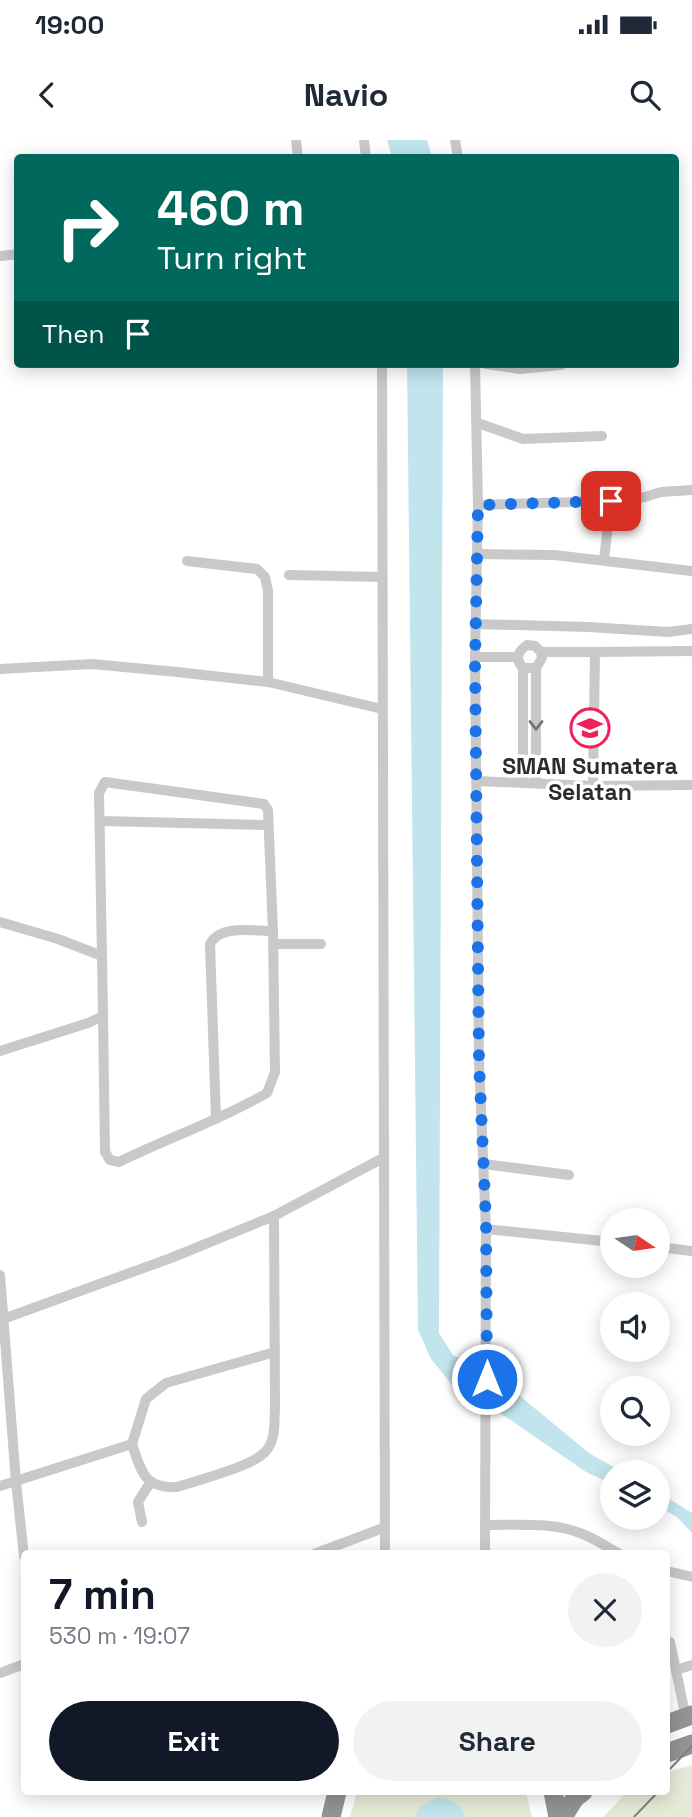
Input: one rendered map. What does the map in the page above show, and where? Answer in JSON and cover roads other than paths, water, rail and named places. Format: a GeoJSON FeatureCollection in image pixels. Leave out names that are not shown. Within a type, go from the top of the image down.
{"type":"FeatureCollection","features":[{"type":"Feature","properties":{"kind":"highway"},"geometry":{"type":"LineString","coordinates":[[670,1723],[689,1716]]}},
{"type":"Feature","properties":{"kind":"highway"},"geometry":{"type":"LineString","coordinates":[[670,1752],[692,1744]]}},
{"type":"Feature","properties":{"kind":"highway"},"geometry":{"type":"LineString","coordinates":[[331,1817],[336,1795]]}},
{"type":"Feature","properties":{"kind":"highway"},"geometry":{"type":"LineString","coordinates":[[554,1795],[560,1817]]}},
{"type":"Feature","properties":{"kind":"highway"},"geometry":{"type":"LineString","coordinates":[[560,1817],[579,1795]]}},
{"type":"Feature","properties":{"kind":"street"},"geometry":{"type":"LineString","coordinates":[[382,368],[385,1550]]}},
{"type":"Feature","properties":{"kind":"street"},"geometry":{"type":"LineString","coordinates":[[475,368],[478,423],[475,657],[479,1062],[486,1228],[485,1550]]}},
{"type":"Feature","properties":{"kind":"street"},"geometry":{"type":"LineString","coordinates":[[478,423],[523,439],[602,436]]}},
{"type":"Feature","properties":{"kind":"street"},"geometry":{"type":"LineString","coordinates":[[478,505],[611,501],[692,490]]}},
{"type":"Feature","properties":{"kind":"street"},"geometry":{"type":"LineString","coordinates":[[604,559],[611,501]]}},
{"type":"Feature","properties":{"kind":"street"},"geometry":{"type":"LineString","coordinates":[[478,554],[554,555],[692,571]]}},
{"type":"Feature","properties":{"kind":"street"},"geometry":{"type":"LineString","coordinates":[[187,561],[257,569],[265,577],[268,591],[268,682]]}},
{"type":"Feature","properties":{"kind":"street"},"geometry":{"type":"LineString","coordinates":[[289,575],[382,577]]}},
{"type":"Feature","properties":{"kind":"street"},"geometry":{"type":"LineString","coordinates":[[475,624],[589,626],[668,632],[692,629]]}},
{"type":"Feature","properties":{"kind":"street"},"geometry":{"type":"LineString","coordinates":[[517,657],[520,650],[527,645],[535,646],[541,652],[692,651]]}},
{"type":"Feature","properties":{"kind":"street"},"geometry":{"type":"LineString","coordinates":[[537,782],[536,668],[540,664],[541,652]]}},
{"type":"Feature","properties":{"kind":"street"},"geometry":{"type":"LineString","coordinates":[[593,786],[596,652]]}},
{"type":"Feature","properties":{"kind":"street"},"geometry":{"type":"LineString","coordinates":[[475,657],[517,657]]}},
{"type":"Feature","properties":{"kind":"street"},"geometry":{"type":"LineString","coordinates":[[517,657],[523,668],[523,782]]}},
{"type":"Feature","properties":{"kind":"street"},"geometry":{"type":"LineString","coordinates":[[0,669],[92,664],[268,682],[382,709]]}},
{"type":"Feature","properties":{"kind":"street"},"geometry":{"type":"LineString","coordinates":[[523,668],[536,668]]}},
{"type":"Feature","properties":{"kind":"street"},"geometry":{"type":"LineString","coordinates":[[477,780],[593,786],[692,785]]}},
{"type":"Feature","properties":{"kind":"street"},"geometry":{"type":"LineString","coordinates":[[108,781],[260,802],[267,808],[274,931],[274,1079],[267,1093],[119,1162],[110,1160],[105,1152],[101,821],[100,793],[102,785],[108,781]]}},
{"type":"Feature","properties":{"kind":"street"},"geometry":{"type":"LineString","coordinates":[[101,821],[268,825]]}},
{"type":"Feature","properties":{"kind":"street"},"geometry":{"type":"LineString","coordinates":[[0,922],[58,939],[102,957]]}},
{"type":"Feature","properties":{"kind":"street"},"geometry":{"type":"LineString","coordinates":[[216,1119],[210,944],[214,937],[225,931],[274,931]]}},
{"type":"Feature","properties":{"kind":"street"},"geometry":{"type":"LineString","coordinates":[[274,944],[321,944]]}},
{"type":"Feature","properties":{"kind":"street"},"geometry":{"type":"LineString","coordinates":[[0,1051],[103,1016]]}},
{"type":"Feature","properties":{"kind":"street"},"geometry":{"type":"LineString","coordinates":[[1,1319],[171,1258],[274,1216],[383,1158]]}},
{"type":"Feature","properties":{"kind":"street"},"geometry":{"type":"LineString","coordinates":[[484,1164],[569,1175]]}},
{"type":"Feature","properties":{"kind":"street"},"geometry":{"type":"LineString","coordinates":[[274,1216],[275,1352],[274,1434],[267,1451],[254,1460],[177,1488],[157,1487],[150,1483],[132,1444],[146,1399],[166,1383],[275,1352]]}},
{"type":"Feature","properties":{"kind":"street"},"geometry":{"type":"LineString","coordinates":[[486,1228],[600,1241]]}},
{"type":"Feature","properties":{"kind":"street"},"geometry":{"type":"LineString","coordinates":[[670,1248],[692,1251]]}},
{"type":"Feature","properties":{"kind":"street"},"geometry":{"type":"LineString","coordinates":[[0,1275],[1,1319],[23,1550]]}},
{"type":"Feature","properties":{"kind":"street"},"geometry":{"type":"LineString","coordinates":[[0,1486],[132,1444]]}},
{"type":"Feature","properties":{"kind":"street"},"geometry":{"type":"LineString","coordinates":[[142,1522],[138,1502],[150,1483]]}},
{"type":"Feature","properties":{"kind":"street"},"geometry":{"type":"LineString","coordinates":[[486,1525],[527,1525],[571,1530],[613,1550]]}},
{"type":"Feature","properties":{"kind":"street"},"geometry":{"type":"LineString","coordinates":[[325,1550],[383,1528]]}},
{"type":"Feature","properties":{"kind":"street"},"geometry":{"type":"LineString","coordinates":[[670,1571],[692,1577]]}},
{"type":"Feature","properties":{"kind":"street"},"geometry":{"type":"LineString","coordinates":[[670,1642],[689,1716]]}},
{"type":"Feature","properties":{"kind":"street"},"geometry":{"type":"LineString","coordinates":[[0,1673],[21,1665]]}},
{"type":"Feature","properties":{"kind":"street"},"geometry":{"type":"LineString","coordinates":[[676,1670],[692,1665]]}},
{"type":"Feature","properties":{"kind":"water"},"geometry":{"type":"Polygon","coordinates":[[[387,140],[427,140],[431,154],[391,154],[387,140]]]}},
{"type":"Feature","properties":{"kind":"water"},"geometry":{"type":"Polygon","coordinates":[[[407,368],[443,368],[439,1333],[453,1355],[503,1382],[601,1460],[600,1478],[454,1387],[431,1359],[418,1330],[407,368]]]}},
{"type":"Feature","properties":{"kind":"water"},"geometry":{"type":"Polygon","coordinates":[[[670,1499],[692,1513],[692,1533],[670,1513],[670,1499]]]}},
{"type":"Feature","properties":{"kind":"water"},"geometry":{"type":"Polygon","coordinates":[[[437,1798],[455,1803],[466,1817],[414,1817],[421,1806],[437,1798]]]}},
{"type":"Feature","properties":{"kind":"tram line"},"geometry":{"type":"LineString","coordinates":[[670,1769],[692,1746]]}},
{"type":"Feature","properties":{"kind":"tram line"},"geometry":{"type":"LineString","coordinates":[[634,1817],[655,1795]]}},
{"type":"Feature","properties":{"kind":"place","name":"SMAN Sumatera Selatan"},"geometry":{"type":"Point","coordinates":[590,728]}}]}
